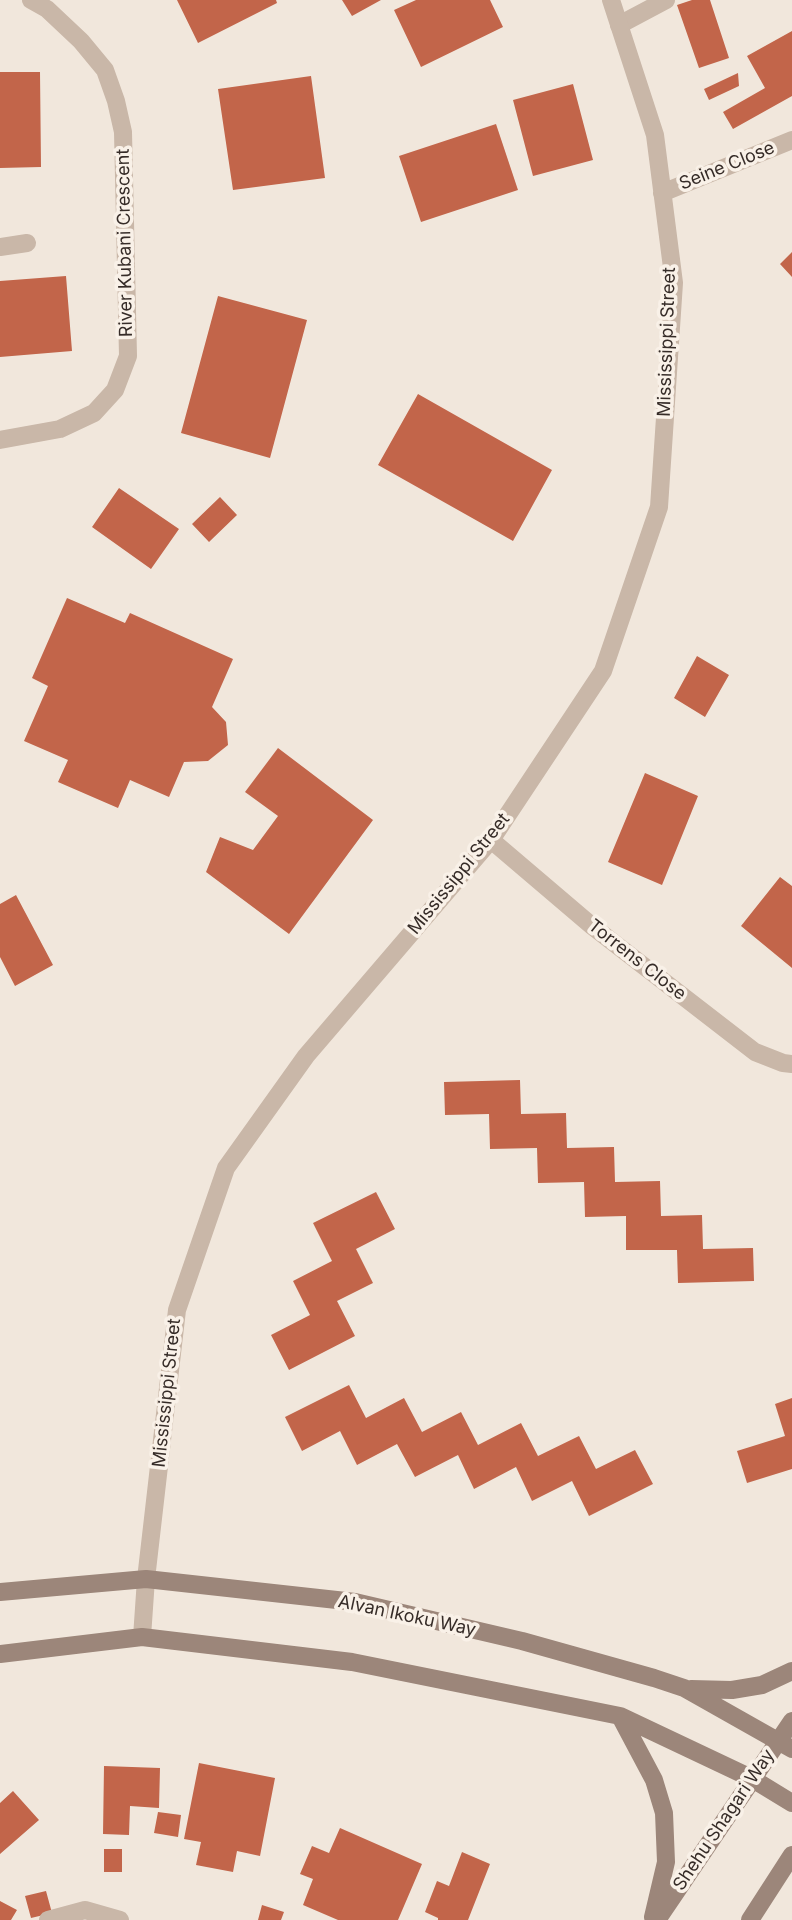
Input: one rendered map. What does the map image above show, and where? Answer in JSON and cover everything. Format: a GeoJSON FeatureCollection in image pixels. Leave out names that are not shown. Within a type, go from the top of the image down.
{"type":"FeatureCollection","features":[{"type":"Feature","properties":{"kind":"street","name":"River Kubani Crescent"},"geometry":{"type":"LineString","coordinates":[[0,440],[60,429],[94,413],[115,390],[128,356],[123,132],[116,101],[105,70],[81,41],[47,9],[31,0]]}},
{"type":"Feature","properties":{"kind":"street","name":"Mississippi Street"},"geometry":{"type":"LineString","coordinates":[[142,1637],[146,1578],[177,1310],[226,1168],[306,1056],[491,840],[603,671],[659,507],[674,283],[656,135],[611,0]]}},
{"type":"Feature","properties":{"kind":"street"},"geometry":{"type":"LineString","coordinates":[[619,25],[666,0]]}},
{"type":"Feature","properties":{"kind":"street","name":"Seine Close"},"geometry":{"type":"LineString","coordinates":[[663,193],[792,140]]}},
{"type":"Feature","properties":{"kind":"street"},"geometry":{"type":"LineString","coordinates":[[0,247],[27,243]]}},
{"type":"Feature","properties":{"kind":"street","name":"Torrens Close"},"geometry":{"type":"LineString","coordinates":[[491,840],[592,926],[755,1052],[792,1064]]}},
{"type":"Feature","properties":{"kind":"street","name":"Alvan Ikoku Way"},"geometry":{"type":"LineString","coordinates":[[0,1592],[146,1578],[355,1602],[522,1641],[654,1678],[684,1688],[785,1745]]}},
{"type":"Feature","properties":{"kind":"street"},"geometry":{"type":"LineString","coordinates":[[0,1654],[142,1637],[352,1662],[620,1716],[751,1778],[792,1803]]}},
{"type":"Feature","properties":{"kind":"street"},"geometry":{"type":"LineString","coordinates":[[684,1688],[732,1690],[762,1685],[792,1671]]}},
{"type":"Feature","properties":{"kind":"street"},"geometry":{"type":"LineString","coordinates":[[620,1716],[654,1780],[664,1813],[666,1862],[654,1920]]}},
{"type":"Feature","properties":{"kind":"street","name":"Shehu Shagari Way"},"geometry":{"type":"LineString","coordinates":[[654,1920],[751,1778],[785,1745],[792,1721]]}},
{"type":"Feature","properties":{"kind":"street"},"geometry":{"type":"LineString","coordinates":[[750,1920],[792,1855]]}},
{"type":"Feature","properties":{"kind":"street"},"geometry":{"type":"LineString","coordinates":[[48,1920],[85,1910],[120,1920]]}},
{"type":"Feature","properties":{"kind":"building"},"geometry":{"type":"Polygon","coordinates":[[[177,0],[276,0],[277,3],[198,43],[177,0]]]}},
{"type":"Feature","properties":{"kind":"building"},"geometry":{"type":"Polygon","coordinates":[[[342,0],[381,0],[352,16],[342,0]]]}},
{"type":"Feature","properties":{"kind":"building"},"geometry":{"type":"Polygon","coordinates":[[[416,0],[490,0],[503,27],[421,67],[394,10],[416,0]]]}},
{"type":"Feature","properties":{"kind":"building"},"geometry":{"type":"Polygon","coordinates":[[[692,0],[710,0],[729,58],[699,68],[677,5],[692,0]]]}},
{"type":"Feature","properties":{"kind":"building"},"geometry":{"type":"Polygon","coordinates":[[[792,31],[792,96],[733,129],[723,112],[765,88],[747,56],[792,31]]]}},
{"type":"Feature","properties":{"kind":"building"},"geometry":{"type":"Polygon","coordinates":[[[0,72],[40,72],[41,167],[0,168],[0,72]]]}},
{"type":"Feature","properties":{"kind":"building"},"geometry":{"type":"Polygon","coordinates":[[[738,73],[739,86],[709,100],[704,89],[738,73]]]}},
{"type":"Feature","properties":{"kind":"building"},"geometry":{"type":"Polygon","coordinates":[[[311,76],[325,178],[233,190],[218,89],[311,76]]]}},
{"type":"Feature","properties":{"kind":"building"},"geometry":{"type":"Polygon","coordinates":[[[573,84],[593,160],[533,176],[513,100],[573,84]]]}},
{"type":"Feature","properties":{"kind":"building"},"geometry":{"type":"Polygon","coordinates":[[[496,124],[518,190],[421,222],[399,156],[496,124]]]}},
{"type":"Feature","properties":{"kind":"building"},"geometry":{"type":"Polygon","coordinates":[[[792,252],[792,277],[780,264],[792,252]]]}},
{"type":"Feature","properties":{"kind":"building"},"geometry":{"type":"Polygon","coordinates":[[[66,276],[72,351],[0,357],[0,281],[66,276]]]}},
{"type":"Feature","properties":{"kind":"building"},"geometry":{"type":"Polygon","coordinates":[[[218,296],[307,320],[270,458],[181,433],[218,296]]]}},
{"type":"Feature","properties":{"kind":"building"},"geometry":{"type":"Polygon","coordinates":[[[418,394],[552,470],[513,541],[378,465],[418,394]]]}},
{"type":"Feature","properties":{"kind":"building"},"geometry":{"type":"Polygon","coordinates":[[[119,488],[179,529],[151,569],[92,527],[119,488]]]}},
{"type":"Feature","properties":{"kind":"building"},"geometry":{"type":"Polygon","coordinates":[[[220,497],[237,515],[209,542],[192,524],[220,497]]]}},
{"type":"Feature","properties":{"kind":"building"},"geometry":{"type":"Polygon","coordinates":[[[67,598],[125,623],[130,613],[233,659],[212,707],[226,722],[228,745],[208,761],[184,762],[169,797],[130,780],[118,808],[58,782],[68,760],[24,741],[48,686],[32,678],[67,598]]]}},
{"type":"Feature","properties":{"kind":"building"},"geometry":{"type":"Polygon","coordinates":[[[697,656],[729,675],[705,717],[674,698],[697,656]]]}},
{"type":"Feature","properties":{"kind":"building"},"geometry":{"type":"Polygon","coordinates":[[[278,748],[373,820],[289,934],[206,872],[220,837],[253,850],[278,816],[245,792],[278,748]]]}},
{"type":"Feature","properties":{"kind":"building"},"geometry":{"type":"Polygon","coordinates":[[[645,773],[698,796],[662,885],[608,862],[645,773]]]}},
{"type":"Feature","properties":{"kind":"building"},"geometry":{"type":"Polygon","coordinates":[[[780,877],[792,886],[792,968],[741,926],[780,877]]]}},
{"type":"Feature","properties":{"kind":"building"},"geometry":{"type":"Polygon","coordinates":[[[16,895],[53,965],[15,986],[0,957],[0,904],[16,895]]]}},
{"type":"Feature","properties":{"kind":"building"},"geometry":{"type":"Polygon","coordinates":[[[520,1080],[521,1114],[566,1113],[567,1148],[614,1147],[615,1182],[660,1181],[661,1216],[702,1215],[703,1249],[753,1248],[754,1281],[678,1283],[677,1250],[626,1250],[626,1216],[585,1217],[584,1182],[538,1183],[537,1148],[490,1149],[489,1114],[445,1115],[444,1082],[520,1080]]]}},
{"type":"Feature","properties":{"kind":"building"},"geometry":{"type":"Polygon","coordinates":[[[376,1192],[395,1229],[356,1249],[373,1283],[337,1301],[355,1336],[289,1370],[271,1335],[310,1315],[293,1281],[332,1261],[313,1223],[376,1192]]]}},
{"type":"Feature","properties":{"kind":"building"},"geometry":{"type":"Polygon","coordinates":[[[349,1385],[366,1418],[404,1398],[422,1432],[461,1412],[478,1445],[521,1423],[538,1456],[579,1436],[596,1469],[635,1450],[653,1484],[589,1516],[572,1481],[532,1501],[516,1467],[474,1489],[458,1455],[415,1477],[397,1444],[357,1465],[340,1431],[302,1451],[285,1417],[349,1385]]]}},
{"type":"Feature","properties":{"kind":"building"},"geometry":{"type":"Polygon","coordinates":[[[792,1398],[792,1469],[747,1483],[737,1451],[785,1436],[775,1404],[792,1398]]]}},
{"type":"Feature","properties":{"kind":"building"},"geometry":{"type":"Polygon","coordinates":[[[199,1763],[275,1778],[260,1856],[237,1851],[233,1872],[196,1865],[201,1842],[184,1839],[199,1763]]]}},
{"type":"Feature","properties":{"kind":"building"},"geometry":{"type":"Polygon","coordinates":[[[104,1766],[160,1768],[159,1808],[130,1806],[129,1835],[103,1834],[104,1766]]]}},
{"type":"Feature","properties":{"kind":"building"},"geometry":{"type":"Polygon","coordinates":[[[13,1791],[39,1820],[0,1854],[0,1803],[13,1791]]]}},
{"type":"Feature","properties":{"kind":"building"},"geometry":{"type":"Polygon","coordinates":[[[158,1812],[181,1815],[178,1837],[154,1833],[158,1812]]]}},
{"type":"Feature","properties":{"kind":"building"},"geometry":{"type":"Polygon","coordinates":[[[340,1828],[422,1864],[398,1920],[338,1920],[303,1905],[313,1879],[300,1874],[312,1846],[329,1853],[340,1828]]]}},
{"type":"Feature","properties":{"kind":"building"},"geometry":{"type":"Polygon","coordinates":[[[104,1849],[122,1849],[122,1872],[104,1872],[104,1849]]]}},
{"type":"Feature","properties":{"kind":"building"},"geometry":{"type":"Polygon","coordinates":[[[462,1852],[490,1864],[468,1920],[438,1920],[425,1912],[437,1881],[449,1886],[462,1852]]]}},
{"type":"Feature","properties":{"kind":"building"},"geometry":{"type":"Polygon","coordinates":[[[46,1891],[52,1913],[31,1918],[25,1896],[46,1891]]]}},
{"type":"Feature","properties":{"kind":"building"},"geometry":{"type":"Polygon","coordinates":[[[0,1901],[17,1910],[11,1920],[0,1920],[0,1901]]]}},
{"type":"Feature","properties":{"kind":"building"},"geometry":{"type":"Polygon","coordinates":[[[262,1905],[284,1912],[281,1920],[258,1920],[262,1905]]]}}]}
